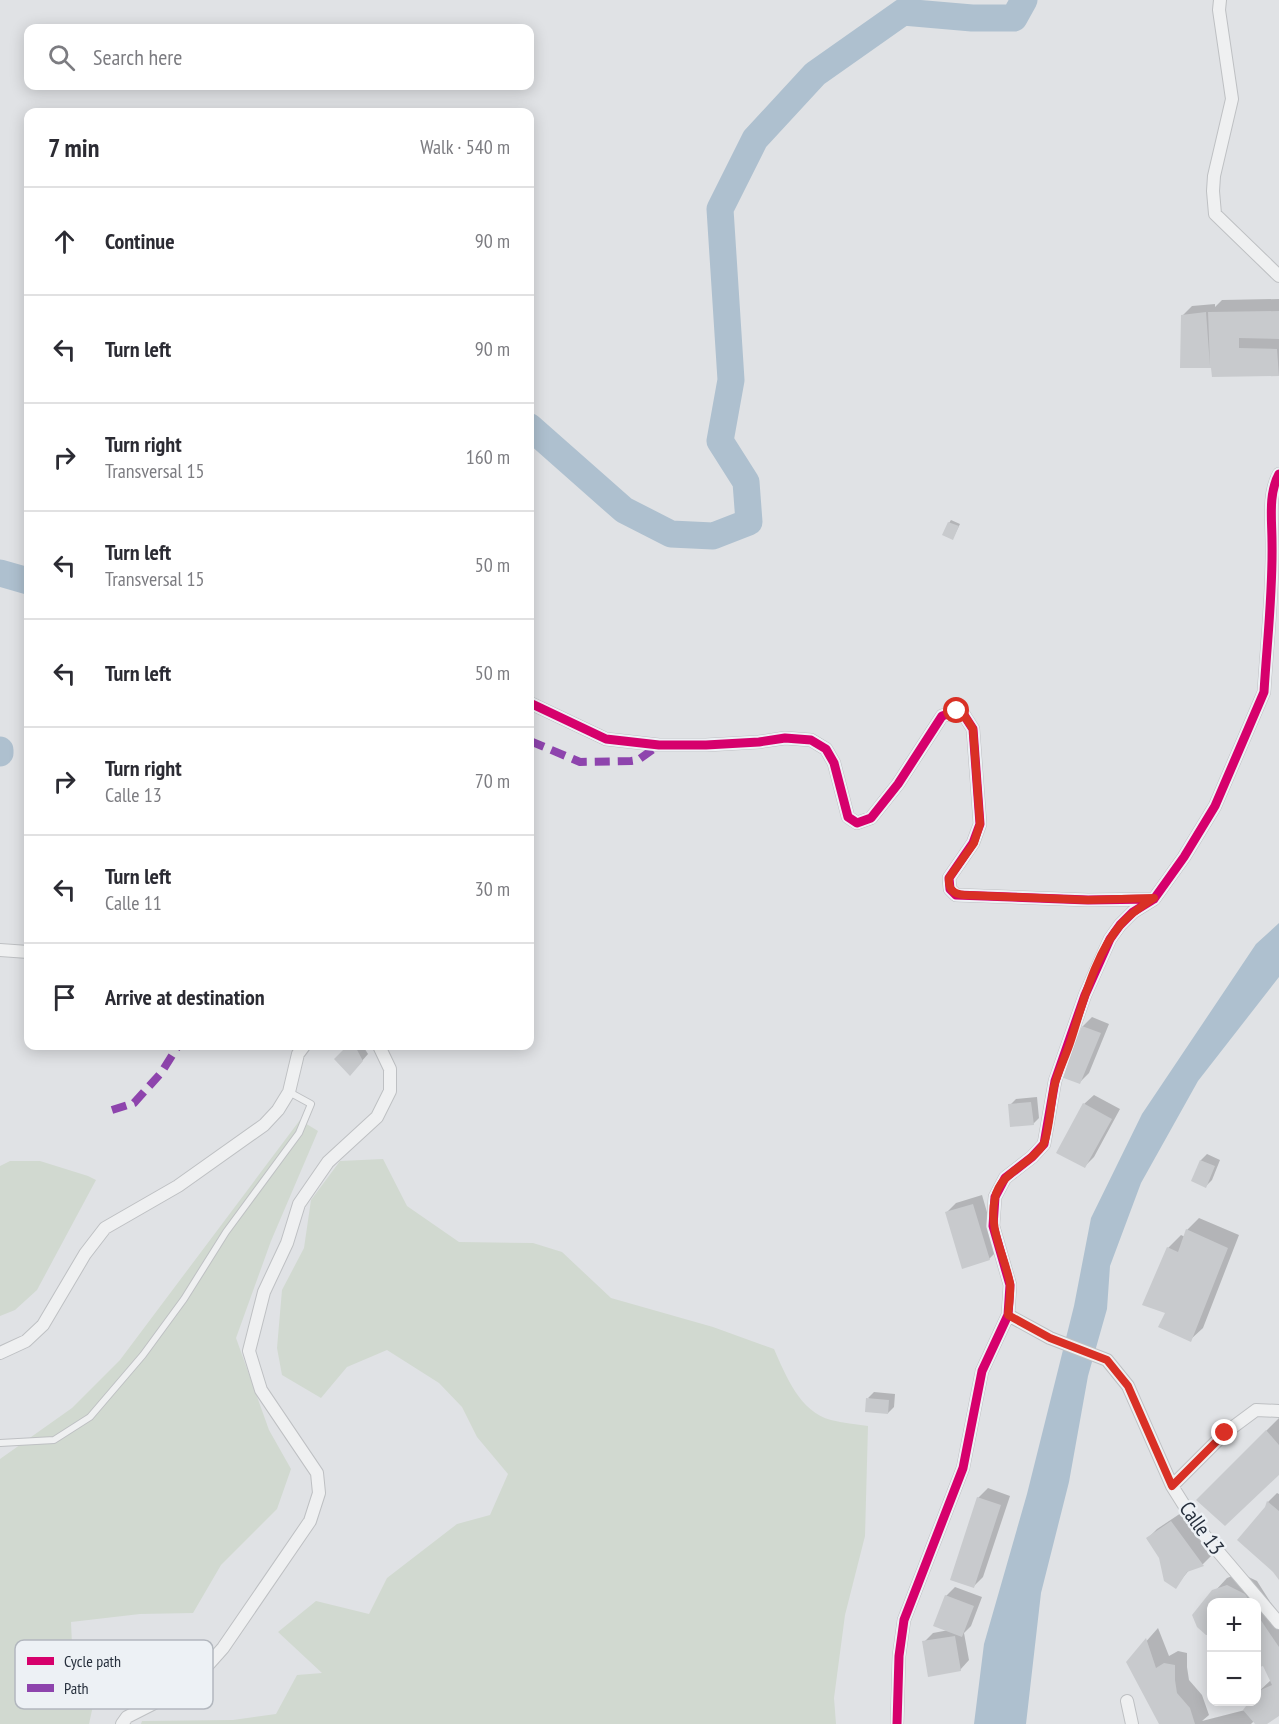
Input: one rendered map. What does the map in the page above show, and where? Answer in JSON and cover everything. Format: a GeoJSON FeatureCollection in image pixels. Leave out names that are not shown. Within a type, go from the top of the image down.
{"type":"FeatureCollection","features":[{"type":"Feature","properties":{"kind":"street"},"geometry":{"type":"LineString","coordinates":[[1220,0],[1232,99],[1214,176],[1215,214],[1279,276]]}},
{"type":"Feature","properties":{"kind":"street"},"geometry":{"type":"LineString","coordinates":[[897,1724],[899,1656],[904,1620],[963,1468],[982,1371],[1008,1315],[1010,1285],[993,1226],[995,1197],[1005,1179],[1044,1144],[1055,1081],[1085,995],[1110,939],[1133,912],[1154,898],[1184,857],[1215,806],[1264,692],[1272,504],[1279,474]]}},
{"type":"Feature","properties":{"kind":"street"},"geometry":{"type":"LineString","coordinates":[[534,705],[606,739],[659,745],[716,745],[785,738],[811,740],[825,749],[834,763],[848,817],[857,823],[870,818],[891,793],[942,716],[957,711],[964,715],[973,729],[980,824],[974,843],[949,878],[950,889],[956,894],[964,895],[1088,900],[1154,898]]}},
{"type":"Feature","properties":{"kind":"street"},"geometry":{"type":"LineString","coordinates":[[0,950],[24,952]]}},
{"type":"Feature","properties":{"kind":"street"},"geometry":{"type":"LineString","coordinates":[[0,1353],[26,1341],[43,1325],[85,1254],[105,1228],[178,1186],[264,1125],[290,1092],[298,1054],[301,1050]]}},
{"type":"Feature","properties":{"kind":"street"},"geometry":{"type":"LineString","coordinates":[[213,1659],[310,1521],[319,1493],[317,1473],[261,1390],[249,1351],[264,1292],[287,1243],[299,1203],[328,1162],[377,1118],[390,1090],[390,1069],[381,1050]]}},
{"type":"Feature","properties":{"kind":"street","name":"Calle 13"},"geometry":{"type":"LineString","coordinates":[[1008,1315],[1050,1338],[1107,1360],[1128,1386],[1172,1486],[1199,1529],[1279,1623]]}},
{"type":"Feature","properties":{"kind":"street"},"geometry":{"type":"LineString","coordinates":[[1172,1486],[1225,1433],[1256,1410],[1279,1411]]}},
{"type":"Feature","properties":{"kind":"street"},"geometry":{"type":"LineString","coordinates":[[1127,1701],[1132,1724]]}},
{"type":"Feature","properties":{"kind":"street"},"geometry":{"type":"LineString","coordinates":[[122,1724],[127,1717],[143,1709]]}},
{"type":"Feature","properties":{"kind":"lane"},"geometry":{"type":"LineString","coordinates":[[0,1443],[54,1440],[90,1417],[143,1355],[184,1299],[226,1232],[300,1133],[311,1104],[290,1092]]}},
{"type":"Feature","properties":{"kind":"shaded area"},"geometry":{"type":"Polygon","coordinates":[[[300,1120],[318,1131],[271,1241],[236,1338],[269,1430],[291,1469],[277,1509],[221,1565],[193,1613],[140,1614],[71,1622],[72,1640],[15,1640],[15,1709],[92,1709],[89,1724],[0,1724],[0,1459],[72,1408],[120,1360],[300,1120]]]}},
{"type":"Feature","properties":{"kind":"shaded area"},"geometry":{"type":"Polygon","coordinates":[[[383,1159],[407,1206],[459,1242],[533,1243],[562,1252],[611,1298],[713,1327],[774,1349],[795,1392],[811,1409],[831,1420],[868,1426],[865,1536],[845,1615],[834,1698],[836,1724],[141,1724],[142,1721],[233,1720],[276,1714],[297,1675],[322,1673],[278,1632],[316,1601],[369,1614],[387,1578],[457,1524],[490,1515],[508,1474],[477,1437],[462,1407],[439,1383],[387,1350],[347,1367],[321,1398],[282,1375],[277,1348],[282,1290],[304,1248],[311,1200],[340,1161],[383,1159]]]}},
{"type":"Feature","properties":{"kind":"shaded area"},"geometry":{"type":"Polygon","coordinates":[[[10,1161],[40,1161],[96,1180],[37,1290],[15,1310],[0,1316],[0,1166],[10,1161]]]}},
{"type":"Feature","properties":{"kind":"water"},"geometry":{"type":"Polygon","coordinates":[[[1279,923],[1279,977],[1198,1081],[1141,1183],[1110,1266],[1107,1309],[1088,1376],[1069,1482],[1041,1593],[1026,1724],[974,1724],[984,1644],[1027,1494],[1074,1306],[1091,1218],[1142,1114],[1256,944],[1279,923]]]}},
{"type":"Feature","properties":{"kind":"building"},"geometry":{"type":"Polygon","coordinates":[[[1279,311],[1279,339],[1239,338],[1239,348],[1277,349],[1279,376],[1212,377],[1211,368],[1180,368],[1181,315],[1206,312],[1210,366],[1208,312],[1279,311]]]}},
{"type":"Feature","properties":{"kind":"building"},"geometry":{"type":"Polygon","coordinates":[[[948,522],[959,526],[953,540],[942,535],[948,522]]]}},
{"type":"Feature","properties":{"kind":"building"},"geometry":{"type":"Polygon","coordinates":[[[1082,1026],[1101,1033],[1080,1084],[1061,1077],[1082,1026]]]}},
{"type":"Feature","properties":{"kind":"building"},"geometry":{"type":"Polygon","coordinates":[[[343,1050],[357,1050],[363,1061],[350,1076],[334,1059],[343,1050]]]}},
{"type":"Feature","properties":{"kind":"building"},"geometry":{"type":"Polygon","coordinates":[[[1031,1102],[1034,1125],[1010,1127],[1008,1104],[1031,1102]]]}},
{"type":"Feature","properties":{"kind":"building"},"geometry":{"type":"Polygon","coordinates":[[[1083,1103],[1112,1119],[1085,1168],[1056,1153],[1083,1103]]]}},
{"type":"Feature","properties":{"kind":"building"},"geometry":{"type":"Polygon","coordinates":[[[1200,1160],[1215,1166],[1206,1188],[1191,1181],[1200,1160]]]}},
{"type":"Feature","properties":{"kind":"building"},"geometry":{"type":"Polygon","coordinates":[[[973,1204],[990,1260],[962,1269],[945,1212],[973,1204]]]}},
{"type":"Feature","properties":{"kind":"building"},"geometry":{"type":"Polygon","coordinates":[[[1186,1229],[1228,1248],[1191,1342],[1158,1327],[1165,1313],[1142,1305],[1167,1247],[1178,1252],[1186,1229]]]}},
{"type":"Feature","properties":{"kind":"building"},"geometry":{"type":"Polygon","coordinates":[[[866,1398],[889,1400],[888,1414],[865,1412],[866,1398]]]}},
{"type":"Feature","properties":{"kind":"building"},"geometry":{"type":"Polygon","coordinates":[[[1266,1430],[1279,1445],[1279,1475],[1225,1526],[1196,1500],[1266,1430]]]}},
{"type":"Feature","properties":{"kind":"building"},"geometry":{"type":"Polygon","coordinates":[[[977,1497],[1001,1505],[974,1588],[950,1580],[977,1497]]]}},
{"type":"Feature","properties":{"kind":"building"},"geometry":{"type":"Polygon","coordinates":[[[1267,1501],[1279,1511],[1279,1580],[1237,1540],[1265,1507],[1267,1501]]]}},
{"type":"Feature","properties":{"kind":"building"},"geometry":{"type":"Polygon","coordinates":[[[1171,1521],[1204,1566],[1187,1572],[1176,1589],[1164,1581],[1159,1558],[1146,1538],[1171,1521]]]}},
{"type":"Feature","properties":{"kind":"building"},"geometry":{"type":"Polygon","coordinates":[[[1227,1585],[1245,1594],[1248,1598],[1207,1598],[1206,1635],[1197,1627],[1192,1615],[1212,1590],[1227,1585]]]}},
{"type":"Feature","properties":{"kind":"building"},"geometry":{"type":"Polygon","coordinates":[[[945,1595],[974,1606],[962,1637],[933,1626],[945,1595]]]}},
{"type":"Feature","properties":{"kind":"building"},"geometry":{"type":"Polygon","coordinates":[[[1261,1620],[1279,1647],[1279,1716],[1267,1724],[1255,1724],[1243,1710],[1246,1706],[1261,1706],[1261,1690],[1272,1685],[1263,1666],[1261,1667],[1261,1620]]]}},
{"type":"Feature","properties":{"kind":"building"},"geometry":{"type":"Polygon","coordinates":[[[955,1636],[961,1671],[928,1677],[922,1641],[955,1636]]]}},
{"type":"Feature","properties":{"kind":"building"},"geometry":{"type":"Polygon","coordinates":[[[1146,1638],[1156,1668],[1164,1663],[1175,1665],[1177,1693],[1190,1708],[1195,1724],[1159,1724],[1126,1662],[1146,1638]]]}},
{"type":"Feature","properties":{"kind":"waterway"},"geometry":{"type":"LineString","coordinates":[[534,431],[624,510],[671,534],[713,536],[749,522],[746,482],[720,441],[731,380],[720,209],[755,139],[815,74],[903,12],[972,18],[1014,18],[1024,0]]}},
{"type":"Feature","properties":{"kind":"waterway"},"geometry":{"type":"LineString","coordinates":[[0,573],[24,580]]}},
{"type":"Feature","properties":{"kind":"marked path"},"geometry":{"type":"LineString","coordinates":[[534,743],[580,762],[638,760],[659,745]]}},
{"type":"Feature","properties":{"kind":"marked path"},"geometry":{"type":"LineString","coordinates":[[112,1110],[134,1103],[161,1073],[175,1050]]}},
{"type":"Feature","properties":{"kind":"cycle path"},"geometry":{"type":"LineString","coordinates":[[897,1724],[899,1656],[904,1620],[963,1468],[982,1371],[1008,1315],[1010,1285],[993,1226],[995,1197],[1005,1178],[1032,1157],[1044,1144],[1055,1081],[1085,995],[1110,939],[1133,912],[1154,899],[1184,857],[1215,806],[1264,692],[1272,580],[1272,499],[1279,474]]}},
{"type":"Feature","properties":{"kind":"cycle path"},"geometry":{"type":"LineString","coordinates":[[534,705],[606,739],[659,745],[706,745],[785,738],[811,740],[826,749],[834,763],[848,817],[857,823],[871,818],[898,784],[942,716],[957,711],[964,715],[973,729],[980,824],[973,843],[949,878],[950,889],[956,895],[1088,900],[1154,899]]}},
{"type":"Feature","properties":{"kind":"route"},"geometry":{"type":"LineString","coordinates":[[957,711],[964,715],[973,729],[980,824],[974,843],[949,878],[950,889],[956,894],[964,895],[1088,900],[1154,898],[1133,912],[1110,939],[1085,995],[1055,1081],[1044,1144],[1005,1179],[995,1197],[993,1226],[1010,1285],[1008,1315],[1050,1338],[1107,1360],[1128,1386],[1172,1486],[1225,1433]]}}]}
